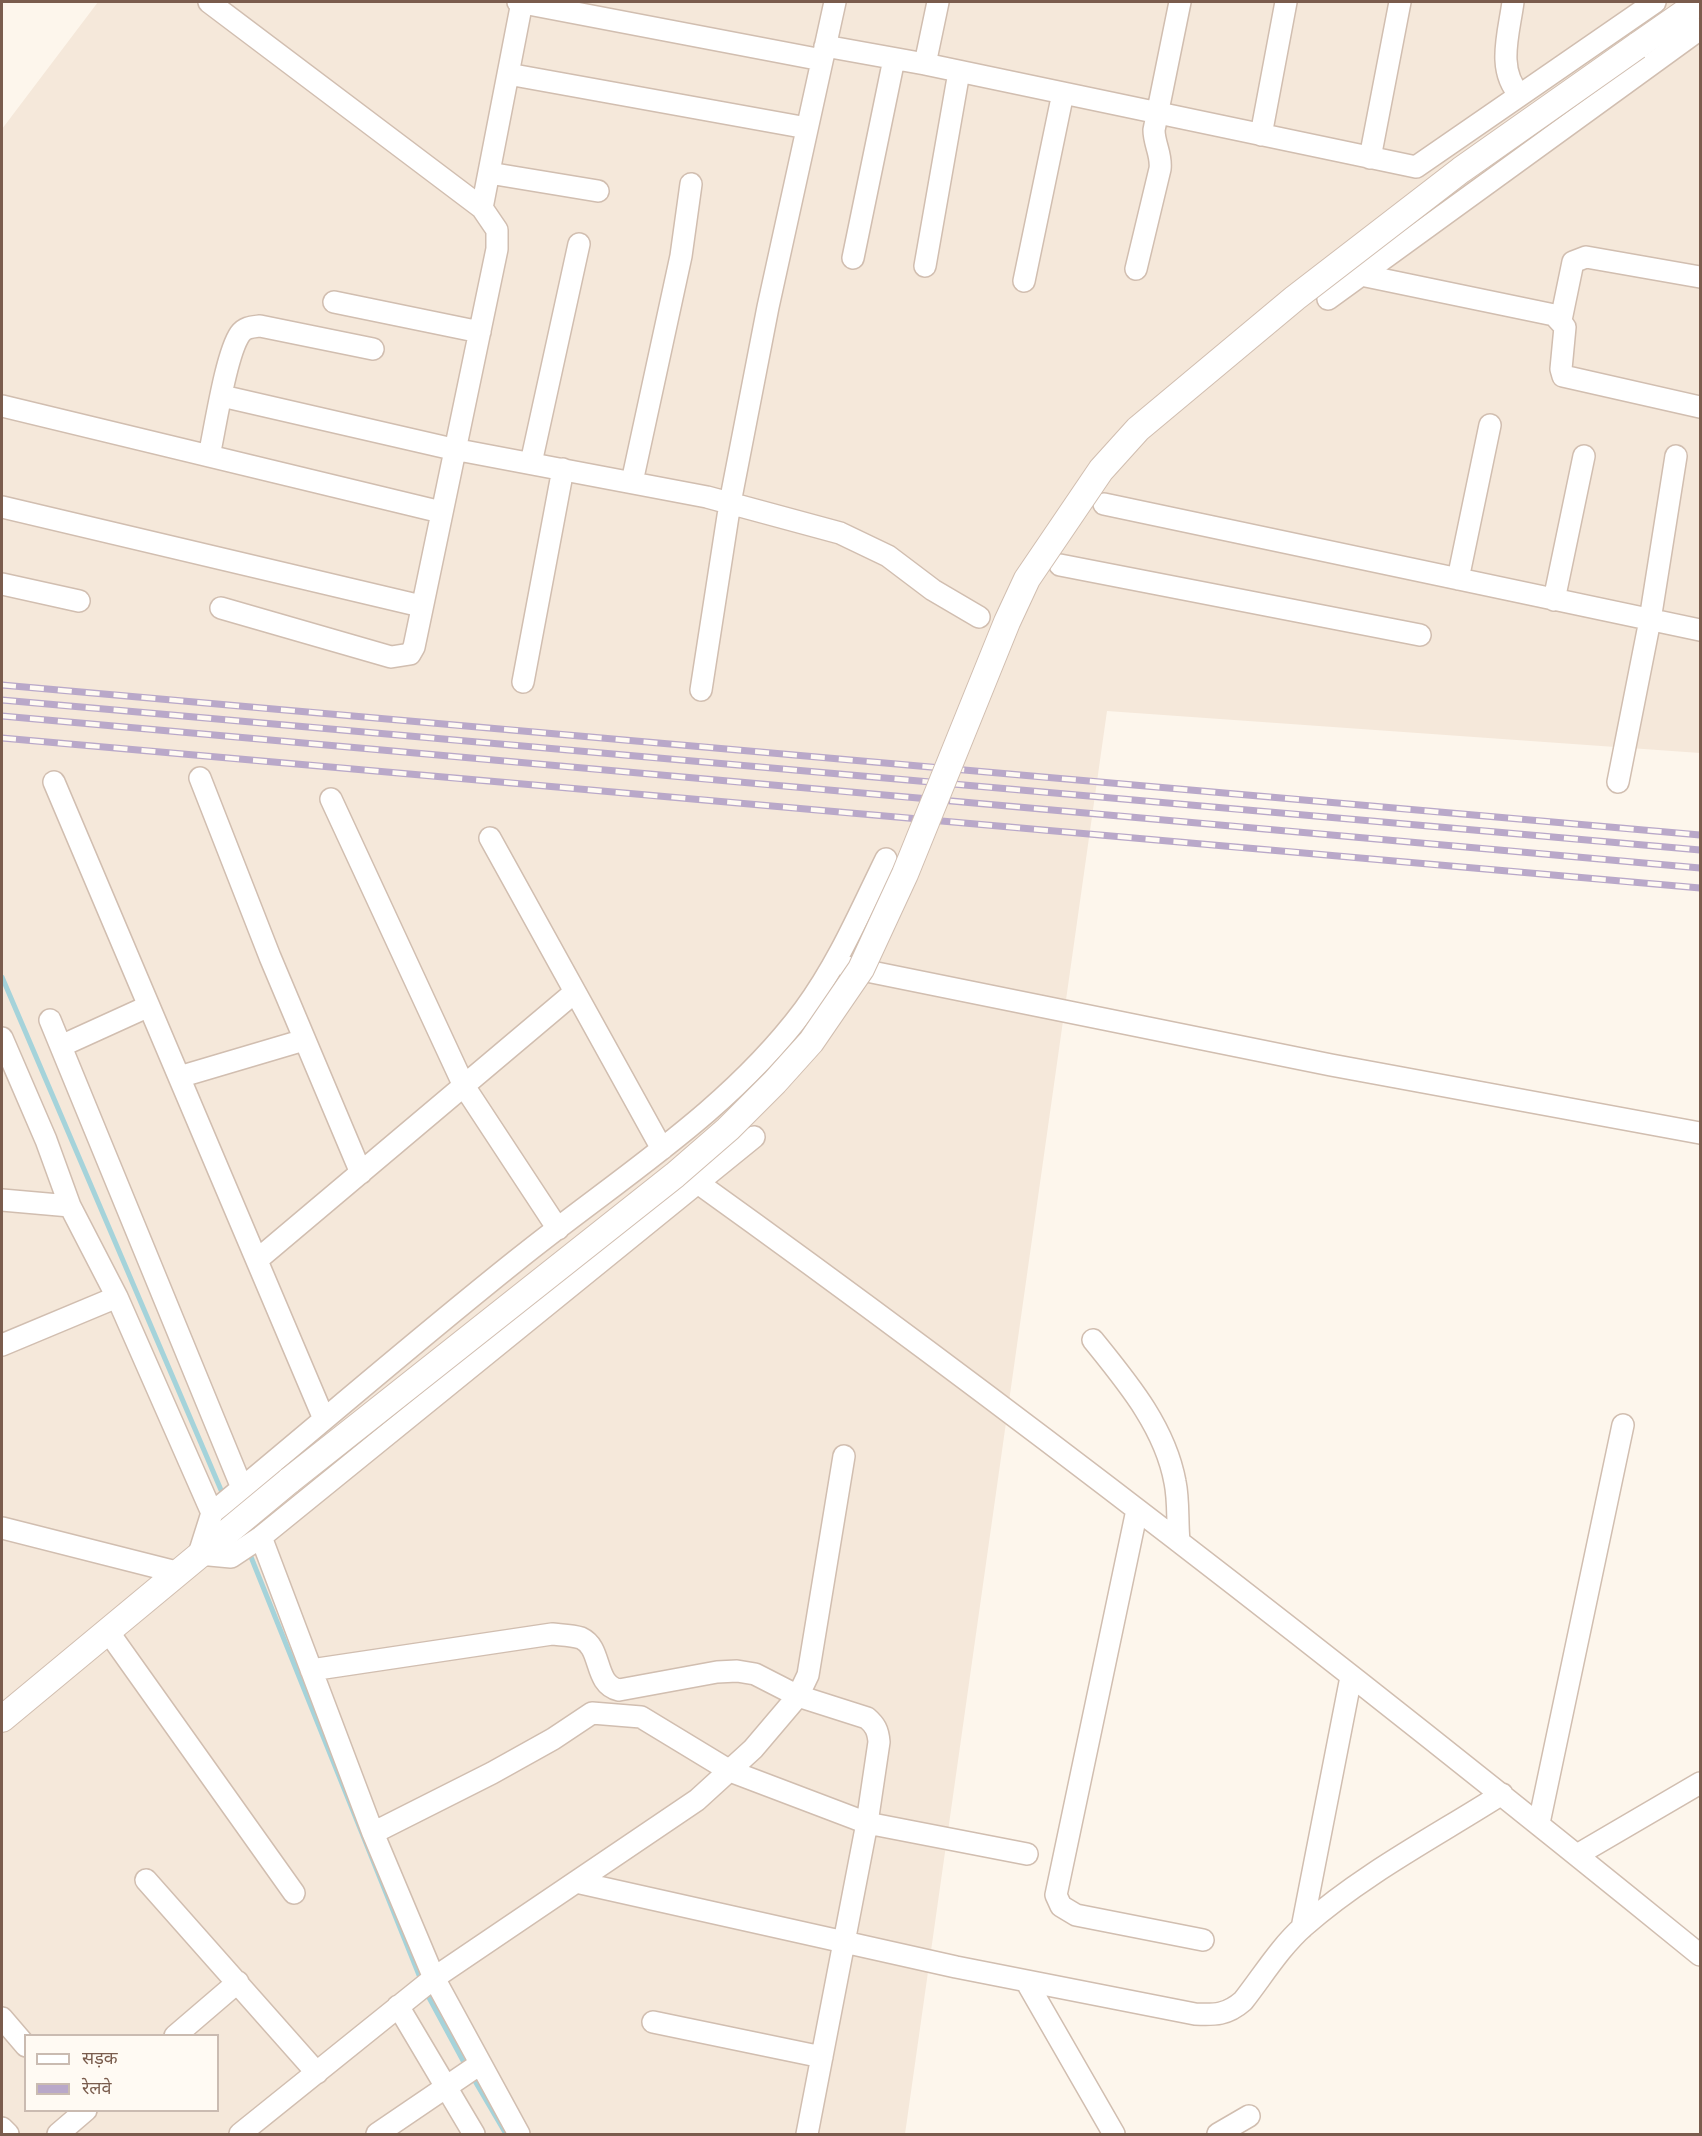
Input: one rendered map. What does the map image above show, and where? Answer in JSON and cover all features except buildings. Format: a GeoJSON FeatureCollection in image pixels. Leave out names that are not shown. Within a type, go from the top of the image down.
{"type":"FeatureCollection","features":[{"type":"Feature","properties":{"kind":"street"},"geometry":{"type":"LineString","coordinates":[[209,2],[482,208],[496,230],[498,249],[414,647],[410,654],[398,658],[221,608]]}},
{"type":"Feature","properties":{"kind":"street"},"geometry":{"type":"LineString","coordinates":[[482,208],[521,2],[823,53],[925,64],[1416,167],[1655,2]]}},
{"type":"Feature","properties":{"kind":"street"},"geometry":{"type":"LineString","coordinates":[[701,690],[730,503],[768,307],[835,2]]}},
{"type":"Feature","properties":{"kind":"street"},"geometry":{"type":"LineString","coordinates":[[925,64],[938,2]]}},
{"type":"Feature","properties":{"kind":"street"},"geometry":{"type":"LineString","coordinates":[[1136,269],[1161,169],[1161,160],[1154,139],[1157,113],[1180,2]]}},
{"type":"Feature","properties":{"kind":"street"},"geometry":{"type":"LineString","coordinates":[[1261,135],[1286,2]]}},
{"type":"Feature","properties":{"kind":"street"},"geometry":{"type":"LineString","coordinates":[[1370,158],[1400,2]]}},
{"type":"Feature","properties":{"kind":"street"},"geometry":{"type":"LineString","coordinates":[[1513,2],[1504,63],[1510,84],[1520,95]]}},
{"type":"Feature","properties":{"kind":"street"},"geometry":{"type":"LineString","coordinates":[[2,1719],[176,1572],[728,1130],[811,1042],[861,969],[905,874],[1007,622],[1027,579],[1101,470],[1138,429],[1227,352],[1396,218],[1701,2]]}},
{"type":"Feature","properties":{"kind":"street"},"geometry":{"type":"LineString","coordinates":[[1328,299],[1701,29]]}},
{"type":"Feature","properties":{"kind":"street"},"geometry":{"type":"LineString","coordinates":[[853,258],[894,59]]}},
{"type":"Feature","properties":{"kind":"street"},"geometry":{"type":"LineString","coordinates":[[925,266],[958,72]]}},
{"type":"Feature","properties":{"kind":"street"},"geometry":{"type":"LineString","coordinates":[[508,74],[807,129]]}},
{"type":"Feature","properties":{"kind":"street"},"geometry":{"type":"LineString","coordinates":[[1024,281],[1063,93]]}},
{"type":"Feature","properties":{"kind":"street"},"geometry":{"type":"LineString","coordinates":[[489,173],[598,191]]}},
{"type":"Feature","properties":{"kind":"street"},"geometry":{"type":"LineString","coordinates":[[632,482],[681,256],[691,184]]}},
{"type":"Feature","properties":{"kind":"street"},"geometry":{"type":"LineString","coordinates":[[531,463],[579,244]]}},
{"type":"Feature","properties":{"kind":"street"},"geometry":{"type":"LineString","coordinates":[[1562,320],[1573,262],[1586,257],[1701,277]]}},
{"type":"Feature","properties":{"kind":"street"},"geometry":{"type":"LineString","coordinates":[[1361,275],[1542,312],[1562,320],[1566,327],[1561,369],[1563,376],[1701,407]]}},
{"type":"Feature","properties":{"kind":"street"},"geometry":{"type":"LineString","coordinates":[[334,302],[480,332]]}},
{"type":"Feature","properties":{"kind":"street"},"geometry":{"type":"LineString","coordinates":[[208,456],[232,350],[240,333],[248,327],[260,326],[373,349]]}},
{"type":"Feature","properties":{"kind":"street"},"geometry":{"type":"LineString","coordinates":[[222,396],[455,449],[730,503],[840,533],[888,556],[933,590],[979,617]]}},
{"type":"Feature","properties":{"kind":"street"},"geometry":{"type":"LineString","coordinates":[[2,406],[441,512]]}},
{"type":"Feature","properties":{"kind":"street"},"geometry":{"type":"LineString","coordinates":[[1458,579],[1490,425]]}},
{"type":"Feature","properties":{"kind":"street"},"geometry":{"type":"LineString","coordinates":[[1554,600],[1584,456]]}},
{"type":"Feature","properties":{"kind":"street"},"geometry":{"type":"LineString","coordinates":[[1618,782],[1650,620],[1676,456]]}},
{"type":"Feature","properties":{"kind":"street"},"geometry":{"type":"LineString","coordinates":[[523,682],[563,469]]}},
{"type":"Feature","properties":{"kind":"street"},"geometry":{"type":"LineString","coordinates":[[1104,504],[1701,630]]}},
{"type":"Feature","properties":{"kind":"street"},"geometry":{"type":"LineString","coordinates":[[2,507],[422,606]]}},
{"type":"Feature","properties":{"kind":"street"},"geometry":{"type":"LineString","coordinates":[[1060,565],[1420,635]]}},
{"type":"Feature","properties":{"kind":"street"},"geometry":{"type":"LineString","coordinates":[[2,584],[79,601]]}},
{"type":"Feature","properties":{"kind":"street"},"geometry":{"type":"LineString","coordinates":[[200,778],[304,1040],[361,1173]]}},
{"type":"Feature","properties":{"kind":"street"},"geometry":{"type":"LineString","coordinates":[[54,782],[324,1419]]}},
{"type":"Feature","properties":{"kind":"street"},"geometry":{"type":"LineString","coordinates":[[331,798],[464,1086],[558,1229]]}},
{"type":"Feature","properties":{"kind":"street"},"geometry":{"type":"LineString","coordinates":[[490,838],[662,1149]]}},
{"type":"Feature","properties":{"kind":"street"},"geometry":{"type":"LineString","coordinates":[[199,1554],[226,1501],[558,1229],[662,1149],[745,1077],[804,1009],[832,964],[886,859]]}},
{"type":"Feature","properties":{"kind":"street"},"geometry":{"type":"LineString","coordinates":[[832,964],[1331,1065],[1701,1133]]}},
{"type":"Feature","properties":{"kind":"street"},"geometry":{"type":"LineString","coordinates":[[257,1260],[575,992]]}},
{"type":"Feature","properties":{"kind":"street"},"geometry":{"type":"LineString","coordinates":[[61,1046],[149,1006]]}},
{"type":"Feature","properties":{"kind":"street"},"geometry":{"type":"LineString","coordinates":[[50,1020],[226,1501]]}},
{"type":"Feature","properties":{"kind":"street"},"geometry":{"type":"LineString","coordinates":[[2,1038],[7,1064],[46,1140],[70,1206],[226,1501]]}},
{"type":"Feature","properties":{"kind":"street"},"geometry":{"type":"LineString","coordinates":[[179,1077],[304,1040]]}},
{"type":"Feature","properties":{"kind":"street"},"geometry":{"type":"LineString","coordinates":[[199,1554],[231,1557],[252,1544],[754,1137]]}},
{"type":"Feature","properties":{"kind":"street"},"geometry":{"type":"LineString","coordinates":[[698,1183],[1179,1541],[1539,1823],[1701,1955]]}},
{"type":"Feature","properties":{"kind":"street"},"geometry":{"type":"LineString","coordinates":[[2,1200],[70,1206]]}},
{"type":"Feature","properties":{"kind":"street"},"geometry":{"type":"LineString","coordinates":[[2,1345],[117,1297]]}},
{"type":"Feature","properties":{"kind":"street"},"geometry":{"type":"LineString","coordinates":[[1093,1340],[1132,1388],[1166,1450],[1175,1482],[1179,1541]]}},
{"type":"Feature","properties":{"kind":"street"},"geometry":{"type":"LineString","coordinates":[[1539,1823],[1623,1425]]}},
{"type":"Feature","properties":{"kind":"street"},"geometry":{"type":"LineString","coordinates":[[240,2134],[265,2127],[317,2073],[431,1980],[697,1800],[730,1771],[798,1695],[808,1675],[813,1653],[844,1456]]}},
{"type":"Feature","properties":{"kind":"street"},"geometry":{"type":"LineString","coordinates":[[1137,1510],[1056,1895],[1061,1906],[1076,1915],[1203,1940]]}},
{"type":"Feature","properties":{"kind":"street"},"geometry":{"type":"LineString","coordinates":[[2,1528],[176,1572]]}},
{"type":"Feature","properties":{"kind":"street"},"geometry":{"type":"LineString","coordinates":[[252,1544],[311,1670],[431,1980],[466,2074],[474,2134]]}},
{"type":"Feature","properties":{"kind":"street"},"geometry":{"type":"LineString","coordinates":[[107,1630],[294,1893]]}},
{"type":"Feature","properties":{"kind":"street"},"geometry":{"type":"LineString","coordinates":[[311,1670],[552,1634],[582,1639],[590,1645],[605,1683],[619,1690],[717,1672],[738,1671],[755,1674],[798,1695],[867,1718],[878,1731],[877,1756],[867,1823],[807,2134]]}},
{"type":"Feature","properties":{"kind":"street"},"geometry":{"type":"LineString","coordinates":[[1302,1928],[1350,1677]]}},
{"type":"Feature","properties":{"kind":"street"},"geometry":{"type":"LineString","coordinates":[[373,1833],[503,1767],[553,1739],[592,1713],[641,1717],[730,1771],[867,1823],[1027,1854]]}},
{"type":"Feature","properties":{"kind":"street"},"geometry":{"type":"LineString","coordinates":[[1577,1855],[1701,1783]]}},
{"type":"Feature","properties":{"kind":"street"},"geometry":{"type":"LineString","coordinates":[[576,1882],[1026,1981],[1195,2014],[1222,2014],[1243,2001],[1302,1928],[1351,1890],[1502,1794]]}},
{"type":"Feature","properties":{"kind":"street"},"geometry":{"type":"LineString","coordinates":[[146,1880],[317,2073]]}},
{"type":"Feature","properties":{"kind":"street"},"geometry":{"type":"LineString","coordinates":[[1026,1981],[1114,2134]]}},
{"type":"Feature","properties":{"kind":"street"},"geometry":{"type":"LineString","coordinates":[[177,2034],[238,1982]]}},
{"type":"Feature","properties":{"kind":"street"},"geometry":{"type":"LineString","coordinates":[[405,2001],[519,2134]]}},
{"type":"Feature","properties":{"kind":"street"},"geometry":{"type":"LineString","coordinates":[[2,2018],[24,2044]]}},
{"type":"Feature","properties":{"kind":"street"},"geometry":{"type":"LineString","coordinates":[[653,2022],[822,2057]]}},
{"type":"Feature","properties":{"kind":"street"},"geometry":{"type":"LineString","coordinates":[[377,2134],[466,2074]]}},
{"type":"Feature","properties":{"kind":"street"},"geometry":{"type":"LineString","coordinates":[[57,2134],[79,2113]]}},
{"type":"Feature","properties":{"kind":"street"},"geometry":{"type":"LineString","coordinates":[[1218,2134],[1249,2116]]}},
{"type":"Feature","properties":{"kind":"street"},"geometry":{"type":"LineString","coordinates":[[2,2128],[8,2134]]}},
{"type":"Feature","properties":{"kind":"shaded area"},"geometry":{"type":"Polygon","coordinates":[[[98,2],[1700,2],[1700,753],[1107,711],[905,2134],[2,2134],[2,129],[98,2]]]}},
{"type":"Feature","properties":{"kind":"waterway"},"geometry":{"type":"LineString","coordinates":[[2,977],[224,1497]]}},
{"type":"Feature","properties":{"kind":"waterway"},"geometry":{"type":"LineString","coordinates":[[249,1552],[421,1980]]}},
{"type":"Feature","properties":{"kind":"waterway"},"geometry":{"type":"LineString","coordinates":[[426,1992],[467,2068]]}},
{"type":"Feature","properties":{"kind":"waterway"},"geometry":{"type":"LineString","coordinates":[[472,2076],[506,2134]]}},
{"type":"Feature","properties":{"kind":"railway"},"geometry":{"type":"LineString","coordinates":[[2,685],[1700,835]]}},
{"type":"Feature","properties":{"kind":"railway"},"geometry":{"type":"LineString","coordinates":[[2,700],[1700,850]]}},
{"type":"Feature","properties":{"kind":"railway"},"geometry":{"type":"LineString","coordinates":[[2,716],[1700,868]]}},
{"type":"Feature","properties":{"kind":"railway"},"geometry":{"type":"LineString","coordinates":[[2,738],[1700,888]]}}]}
